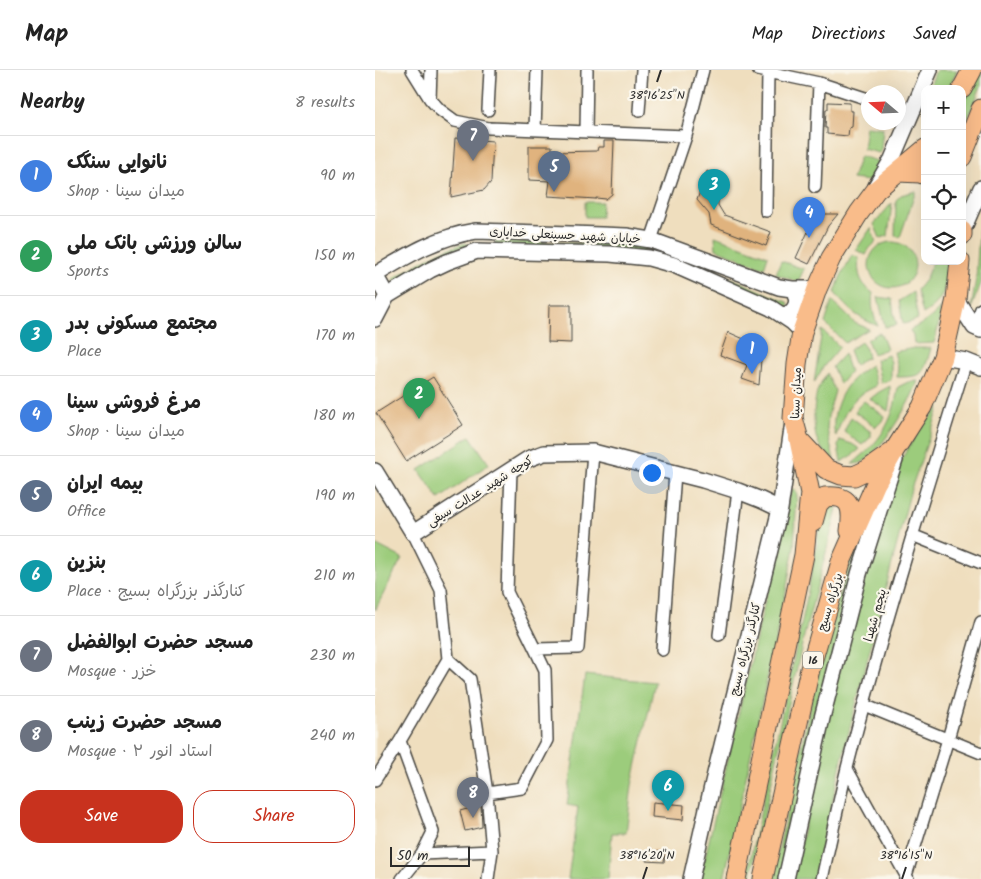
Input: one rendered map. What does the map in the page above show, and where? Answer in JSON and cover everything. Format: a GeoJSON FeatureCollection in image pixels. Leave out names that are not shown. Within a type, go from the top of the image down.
{"type":"FeatureCollection","features":[{"type":"Feature","properties":{"kind":"highway"},"geometry":{"type":"LineString","coordinates":[[964,85],[972,70]]}},
{"type":"Feature","properties":{"kind":"highway"},"geometry":{"type":"LineString","coordinates":[[966,148],[981,109]]}},
{"type":"Feature","properties":{"kind":"highway","name":"16"},"geometry":{"type":"LineString","coordinates":[[898,172],[921,152]]}},
{"type":"Feature","properties":{"kind":"highway"},"geometry":{"type":"LineString","coordinates":[[898,172],[921,173]]}},
{"type":"Feature","properties":{"kind":"highway","name":"میدان سینا"},"geometry":{"type":"LineString","coordinates":[[898,172],[876,190],[831,258],[817,289],[803,332],[797,364],[793,418],[799,440],[826,469],[841,475],[855,476],[879,463],[898,446],[922,407],[943,357],[956,299],[960,265]]}},
{"type":"Feature","properties":{"kind":"highway","name":"16"},"geometry":{"type":"LineString","coordinates":[[735,879],[804,555],[809,493],[799,440]]}},
{"type":"Feature","properties":{"kind":"highway","name":"بزرگراه بسیج"},"geometry":{"type":"LineString","coordinates":[[763,879],[810,669],[841,562],[875,483],[898,446]]}},
{"type":"Feature","properties":{"kind":"highway"},"geometry":{"type":"LineString","coordinates":[[804,555],[818,504],[825,497],[840,497],[850,506],[852,514],[850,530],[841,562]]}},
{"type":"Feature","properties":{"kind":"street"},"geometry":{"type":"LineString","coordinates":[[411,70],[429,99],[455,121],[489,128],[686,136]]}},
{"type":"Feature","properties":{"kind":"street"},"geometry":{"type":"LineString","coordinates":[[429,99],[431,70]]}},
{"type":"Feature","properties":{"kind":"street"},"geometry":{"type":"LineString","coordinates":[[488,110],[490,70]]}},
{"type":"Feature","properties":{"kind":"street"},"geometry":{"type":"LineString","coordinates":[[535,130],[537,70]]}},
{"type":"Feature","properties":{"kind":"street"},"geometry":{"type":"LineString","coordinates":[[585,132],[587,70]]}},
{"type":"Feature","properties":{"kind":"street"},"geometry":{"type":"LineString","coordinates":[[639,111],[642,70]]}},
{"type":"Feature","properties":{"kind":"street"},"geometry":{"type":"LineString","coordinates":[[651,240],[686,136],[703,70]]}},
{"type":"Feature","properties":{"kind":"street"},"geometry":{"type":"LineString","coordinates":[[906,110],[930,70]]}},
{"type":"Feature","properties":{"kind":"street"},"geometry":{"type":"LineString","coordinates":[[766,210],[763,71],[819,83],[861,96]]}},
{"type":"Feature","properties":{"kind":"street"},"geometry":{"type":"LineString","coordinates":[[815,187],[819,83]]}},
{"type":"Feature","properties":{"kind":"street"},"geometry":{"type":"LineString","coordinates":[[865,205],[892,159],[900,130]]}},
{"type":"Feature","properties":{"kind":"street"},"geometry":{"type":"LineString","coordinates":[[966,224],[981,188]]}},
{"type":"Feature","properties":{"kind":"street"},"geometry":{"type":"LineString","coordinates":[[476,231],[477,251]]}},
{"type":"Feature","properties":{"kind":"street","name":"خیابان شهید حسینعلی خدایاری"},"geometry":{"type":"LineString","coordinates":[[375,275],[419,249],[461,233],[476,231],[601,234],[651,240],[779,287],[817,289]]}},
{"type":"Feature","properties":{"kind":"street","name":"خیابان شهید حسینعلی خدایاری"},"geometry":{"type":"LineString","coordinates":[[387,296],[430,270],[477,251],[611,254],[649,258],[683,269],[753,299],[783,315],[803,332]]}},
{"type":"Feature","properties":{"kind":"street"},"geometry":{"type":"LineString","coordinates":[[375,275],[387,296],[375,319]]}},
{"type":"Feature","properties":{"kind":"street"},"geometry":{"type":"LineString","coordinates":[[783,315],[791,312],[796,306],[797,298],[792,289]]}},
{"type":"Feature","properties":{"kind":"street"},"geometry":{"type":"LineString","coordinates":[[956,299],[978,328]]}},
{"type":"Feature","properties":{"kind":"street"},"geometry":{"type":"LineString","coordinates":[[978,328],[981,309]]}},
{"type":"Feature","properties":{"kind":"street"},"geometry":{"type":"LineString","coordinates":[[943,357],[981,367]]}},
{"type":"Feature","properties":{"kind":"street","name":"پنجم شهدا"},"geometry":{"type":"LineString","coordinates":[[822,879],[847,769],[864,705],[912,535],[966,362]]}},
{"type":"Feature","properties":{"kind":"street","name":"کنارگذر بزرگراه بسیج"},"geometry":{"type":"LineString","coordinates":[[691,879],[780,509],[793,418]]}},
{"type":"Feature","properties":{"kind":"street"},"geometry":{"type":"LineString","coordinates":[[786,879],[822,718],[857,583],[898,446]]}},
{"type":"Feature","properties":{"kind":"street"},"geometry":{"type":"LineString","coordinates":[[535,648],[578,648],[593,452]]}},
{"type":"Feature","properties":{"kind":"street","name":"کوچه شهید عدالت سیفی"},"geometry":{"type":"LineString","coordinates":[[413,533],[528,459],[544,453],[593,452],[703,480],[738,491],[780,509]]}},
{"type":"Feature","properties":{"kind":"street"},"geometry":{"type":"LineString","coordinates":[[487,793],[522,788],[547,740],[545,670],[507,592],[511,470]]}},
{"type":"Feature","properties":{"kind":"street"},"geometry":{"type":"LineString","coordinates":[[375,471],[413,533],[441,590],[448,659],[400,742],[375,780]]}},
{"type":"Feature","properties":{"kind":"street"},"geometry":{"type":"LineString","coordinates":[[662,650],[675,473]]}},
{"type":"Feature","properties":{"kind":"street"},"geometry":{"type":"LineString","coordinates":[[719,635],[738,491]]}},
{"type":"Feature","properties":{"kind":"street"},"geometry":{"type":"LineString","coordinates":[[912,535],[981,563]]}},
{"type":"Feature","properties":{"kind":"street"},"geometry":{"type":"LineString","coordinates":[[907,878],[981,622]]}},
{"type":"Feature","properties":{"kind":"street"},"geometry":{"type":"LineString","coordinates":[[448,659],[470,679],[487,793],[492,851],[489,879]]}},
{"type":"Feature","properties":{"kind":"street"},"geometry":{"type":"LineString","coordinates":[[864,705],[981,753]]}},
{"type":"Feature","properties":{"kind":"street"},"geometry":{"type":"LineString","coordinates":[[400,742],[433,832],[422,854],[402,879]]}},
{"type":"Feature","properties":{"kind":"street"},"geometry":{"type":"LineString","coordinates":[[847,769],[907,878]]}},
{"type":"Feature","properties":{"kind":"street"},"geometry":{"type":"LineString","coordinates":[[422,854],[492,851]]}},
{"type":"Feature","properties":{"kind":"green space"},"geometry":{"type":"Polygon","coordinates":[[[936,70],[957,70],[951,85],[930,85],[936,70]]]}},
{"type":"Feature","properties":{"kind":"green space"},"geometry":{"type":"Polygon","coordinates":[[[981,70],[981,86],[966,124],[966,97],[981,70]]]}},
{"type":"Feature","properties":{"kind":"green space"},"geometry":{"type":"Polygon","coordinates":[[[865,130],[883,130],[879,153],[863,149],[865,130]]]}},
{"type":"Feature","properties":{"kind":"green space"},"geometry":{"type":"Polygon","coordinates":[[[860,156],[881,162],[869,181],[852,179],[860,156]]]}},
{"type":"Feature","properties":{"kind":"green space"},"geometry":{"type":"Polygon","coordinates":[[[916,191],[900,237],[895,236],[896,200],[901,195],[916,191]]]}},
{"type":"Feature","properties":{"kind":"green space"},"geometry":{"type":"Polygon","coordinates":[[[585,202],[602,202],[601,217],[585,217],[585,202]]]}},
{"type":"Feature","properties":{"kind":"green space"},"geometry":{"type":"Polygon","coordinates":[[[892,203],[888,236],[880,238],[874,224],[892,203]]]}},
{"type":"Feature","properties":{"kind":"green space"},"geometry":{"type":"Polygon","coordinates":[[[981,227],[981,283],[971,309],[976,279],[979,231],[981,227]]]}},
{"type":"Feature","properties":{"kind":"green space"},"geometry":{"type":"Polygon","coordinates":[[[871,228],[876,242],[866,255],[856,250],[871,228]]]}},
{"type":"Feature","properties":{"kind":"green space"},"geometry":{"type":"Polygon","coordinates":[[[715,236],[768,256],[764,268],[716,249],[715,236]]]}},
{"type":"Feature","properties":{"kind":"green space"},"geometry":{"type":"Polygon","coordinates":[[[496,241],[641,245],[693,262],[789,303],[787,308],[781,307],[690,268],[495,247],[494,243],[496,241]]]}},
{"type":"Feature","properties":{"kind":"green space"},"geometry":{"type":"Polygon","coordinates":[[[892,242],[905,246],[911,252],[915,265],[911,278],[905,284],[892,288],[879,284],[873,278],[869,265],[873,252],[879,246],[892,242]]]}},
{"type":"Feature","properties":{"kind":"green space"},"geometry":{"type":"Polygon","coordinates":[[[465,243],[469,245],[468,247],[459,248],[439,256],[394,282],[394,278],[439,252],[465,243]]]}},
{"type":"Feature","properties":{"kind":"green space"},"geometry":{"type":"Polygon","coordinates":[[[852,255],[859,258],[860,278],[873,293],[873,310],[878,326],[854,313],[835,293],[840,278],[852,255]]]}},
{"type":"Feature","properties":{"kind":"green space"},"geometry":{"type":"Polygon","coordinates":[[[781,261],[804,269],[798,282],[776,274],[781,261]]]}},
{"type":"Feature","properties":{"kind":"green space"},"geometry":{"type":"Polygon","coordinates":[[[931,265],[947,265],[945,285],[941,297],[937,303],[923,314],[917,290],[925,280],[931,265]]]}},
{"type":"Feature","properties":{"kind":"green space"},"geometry":{"type":"Polygon","coordinates":[[[913,292],[918,319],[903,324],[899,301],[913,292]]]}},
{"type":"Feature","properties":{"kind":"green space"},"geometry":{"type":"Polygon","coordinates":[[[878,297],[892,299],[897,325],[885,327],[878,297]]]}},
{"type":"Feature","properties":{"kind":"green space"},"geometry":{"type":"Polygon","coordinates":[[[832,301],[855,323],[869,329],[845,343],[825,323],[832,301]]]}},
{"type":"Feature","properties":{"kind":"green space"},"geometry":{"type":"Polygon","coordinates":[[[941,307],[934,343],[914,344],[910,330],[927,320],[941,307]]]}},
{"type":"Feature","properties":{"kind":"green space"},"geometry":{"type":"Polygon","coordinates":[[[822,330],[840,347],[824,366],[814,383],[822,330]]]}},
{"type":"Feature","properties":{"kind":"green space"},"geometry":{"type":"Polygon","coordinates":[[[878,333],[881,334],[887,349],[873,354],[867,340],[878,333]]]}},
{"type":"Feature","properties":{"kind":"green space"},"geometry":{"type":"Polygon","coordinates":[[[861,342],[866,349],[868,358],[863,359],[855,366],[849,350],[861,342]]]}},
{"type":"Feature","properties":{"kind":"green space"},"geometry":{"type":"Polygon","coordinates":[[[914,348],[931,348],[923,370],[916,376],[897,377],[898,367],[894,352],[914,348]]]}},
{"type":"Feature","properties":{"kind":"green space"},"geometry":{"type":"Polygon","coordinates":[[[844,354],[850,372],[840,384],[832,367],[844,354]]]}},
{"type":"Feature","properties":{"kind":"green space"},"geometry":{"type":"Polygon","coordinates":[[[888,355],[891,362],[891,380],[881,383],[876,360],[888,355]]]}},
{"type":"Feature","properties":{"kind":"green space"},"geometry":{"type":"Polygon","coordinates":[[[871,365],[876,386],[861,394],[852,402],[836,436],[834,420],[841,395],[857,375],[871,365]]]}},
{"type":"Feature","properties":{"kind":"green space"},"geometry":{"type":"Polygon","coordinates":[[[827,373],[835,391],[828,416],[827,429],[834,460],[819,445],[814,422],[817,392],[827,373]]]}},
{"type":"Feature","properties":{"kind":"green space"},"geometry":{"type":"Polygon","coordinates":[[[918,381],[903,412],[873,454],[864,461],[852,464],[870,448],[884,431],[893,411],[898,387],[908,382],[918,381]]]}},
{"type":"Feature","properties":{"kind":"green space"},"geometry":{"type":"Polygon","coordinates":[[[890,386],[890,400],[888,411],[870,399],[890,386]]]}},
{"type":"Feature","properties":{"kind":"green space"},"geometry":{"type":"Polygon","coordinates":[[[864,401],[884,416],[876,427],[855,412],[864,401]]]}},
{"type":"Feature","properties":{"kind":"green space"},"geometry":{"type":"Polygon","coordinates":[[[940,406],[911,489],[842,759],[815,879],[793,879],[832,696],[885,506],[902,458],[918,432],[940,406]]]}},
{"type":"Feature","properties":{"kind":"green space"},"geometry":{"type":"Polygon","coordinates":[[[851,417],[871,432],[871,437],[862,445],[844,432],[851,417]]]}},
{"type":"Feature","properties":{"kind":"green space"},"geometry":{"type":"Polygon","coordinates":[[[470,436],[489,464],[439,499],[419,470],[470,436]]]}},
{"type":"Feature","properties":{"kind":"green space"},"geometry":{"type":"Polygon","coordinates":[[[840,440],[860,449],[841,462],[838,446],[840,440]]]}},
{"type":"Feature","properties":{"kind":"green space"},"geometry":{"type":"Polygon","coordinates":[[[793,489],[797,495],[794,547],[724,879],[700,879],[789,498],[793,489]]]}},
{"type":"Feature","properties":{"kind":"green space"},"geometry":{"type":"Polygon","coordinates":[[[878,491],[781,879],[772,879],[814,689],[848,561],[878,491]]]}},
{"type":"Feature","properties":{"kind":"green space"},"geometry":{"type":"Polygon","coordinates":[[[834,502],[837,507],[834,522],[803,640],[750,879],[746,879],[804,612],[817,543],[821,507],[834,502]]]}},
{"type":"Feature","properties":{"kind":"green space"},"geometry":{"type":"Polygon","coordinates":[[[375,544],[402,558],[375,610],[375,544]]]}},
{"type":"Feature","properties":{"kind":"green space"},"geometry":{"type":"Polygon","coordinates":[[[585,675],[655,682],[632,785],[626,833],[612,833],[608,879],[568,879],[578,807],[567,805],[585,675]]]}},
{"type":"Feature","properties":{"kind":"building"},"geometry":{"type":"Polygon","coordinates":[[[828,102],[850,103],[850,111],[853,111],[852,127],[849,128],[848,136],[827,134],[827,128],[825,128],[828,102]]]}},
{"type":"Feature","properties":{"kind":"building"},"geometry":{"type":"Polygon","coordinates":[[[455,138],[493,141],[491,182],[484,190],[451,197],[455,138]]]}},
{"type":"Feature","properties":{"kind":"building"},"geometry":{"type":"Polygon","coordinates":[[[604,141],[614,141],[612,194],[606,199],[548,196],[550,181],[529,180],[529,146],[552,146],[552,152],[597,151],[598,147],[604,147],[604,141]]]}},
{"type":"Feature","properties":{"kind":"building"},"geometry":{"type":"Polygon","coordinates":[[[707,171],[722,178],[718,188],[718,205],[724,215],[771,232],[766,246],[711,225],[709,214],[697,200],[707,171]]]}},
{"type":"Feature","properties":{"kind":"building"},"geometry":{"type":"Polygon","coordinates":[[[816,214],[838,214],[828,226],[809,264],[796,258],[816,214]]]}},
{"type":"Feature","properties":{"kind":"building"},"geometry":{"type":"Polygon","coordinates":[[[549,305],[571,305],[571,343],[548,342],[549,305]]]}},
{"type":"Feature","properties":{"kind":"building"},"geometry":{"type":"Polygon","coordinates":[[[728,332],[762,347],[759,385],[742,379],[747,365],[720,355],[728,332]]]}},
{"type":"Feature","properties":{"kind":"building"},"geometry":{"type":"Polygon","coordinates":[[[433,377],[463,425],[406,461],[376,413],[433,377]]]}},
{"type":"Feature","properties":{"kind":"building"},"geometry":{"type":"Polygon","coordinates":[[[653,802],[684,805],[683,820],[652,817],[653,802]]]}},
{"type":"Feature","properties":{"kind":"building"},"geometry":{"type":"Polygon","coordinates":[[[481,805],[482,827],[465,831],[460,811],[481,805]]]}},
{"type":"Feature","properties":{"kind":"building"},"geometry":{"type":"Polygon","coordinates":[[[647,851],[665,852],[664,862],[646,861],[647,851]]]}},
{"type":"Feature","properties":{"kind":"place","name":"مسجد حضرت ابوالفضل"},"geometry":{"type":"Point","coordinates":[473,161]}},
{"type":"Feature","properties":{"kind":"place","name":"بیمه ایران"},"geometry":{"type":"Point","coordinates":[554,192]}},
{"type":"Feature","properties":{"kind":"place","name":"مجتمع مسکونی بدر"},"geometry":{"type":"Point","coordinates":[714,210]}},
{"type":"Feature","properties":{"kind":"place","name":"مرغ فروشی سینا"},"geometry":{"type":"Point","coordinates":[809,238]}},
{"type":"Feature","properties":{"kind":"place","name":"نانوایی سنگک"},"geometry":{"type":"Point","coordinates":[752,374]}},
{"type":"Feature","properties":{"kind":"place","name":"سالن ورزشی بانک ملی"},"geometry":{"type":"Point","coordinates":[419,419]}},
{"type":"Feature","properties":{"kind":"place","name":"بنزین"},"geometry":{"type":"Point","coordinates":[668,811]}},
{"type":"Feature","properties":{"kind":"place","name":"مسجد حضرت زینب"},"geometry":{"type":"Point","coordinates":[473,818]}}]}
